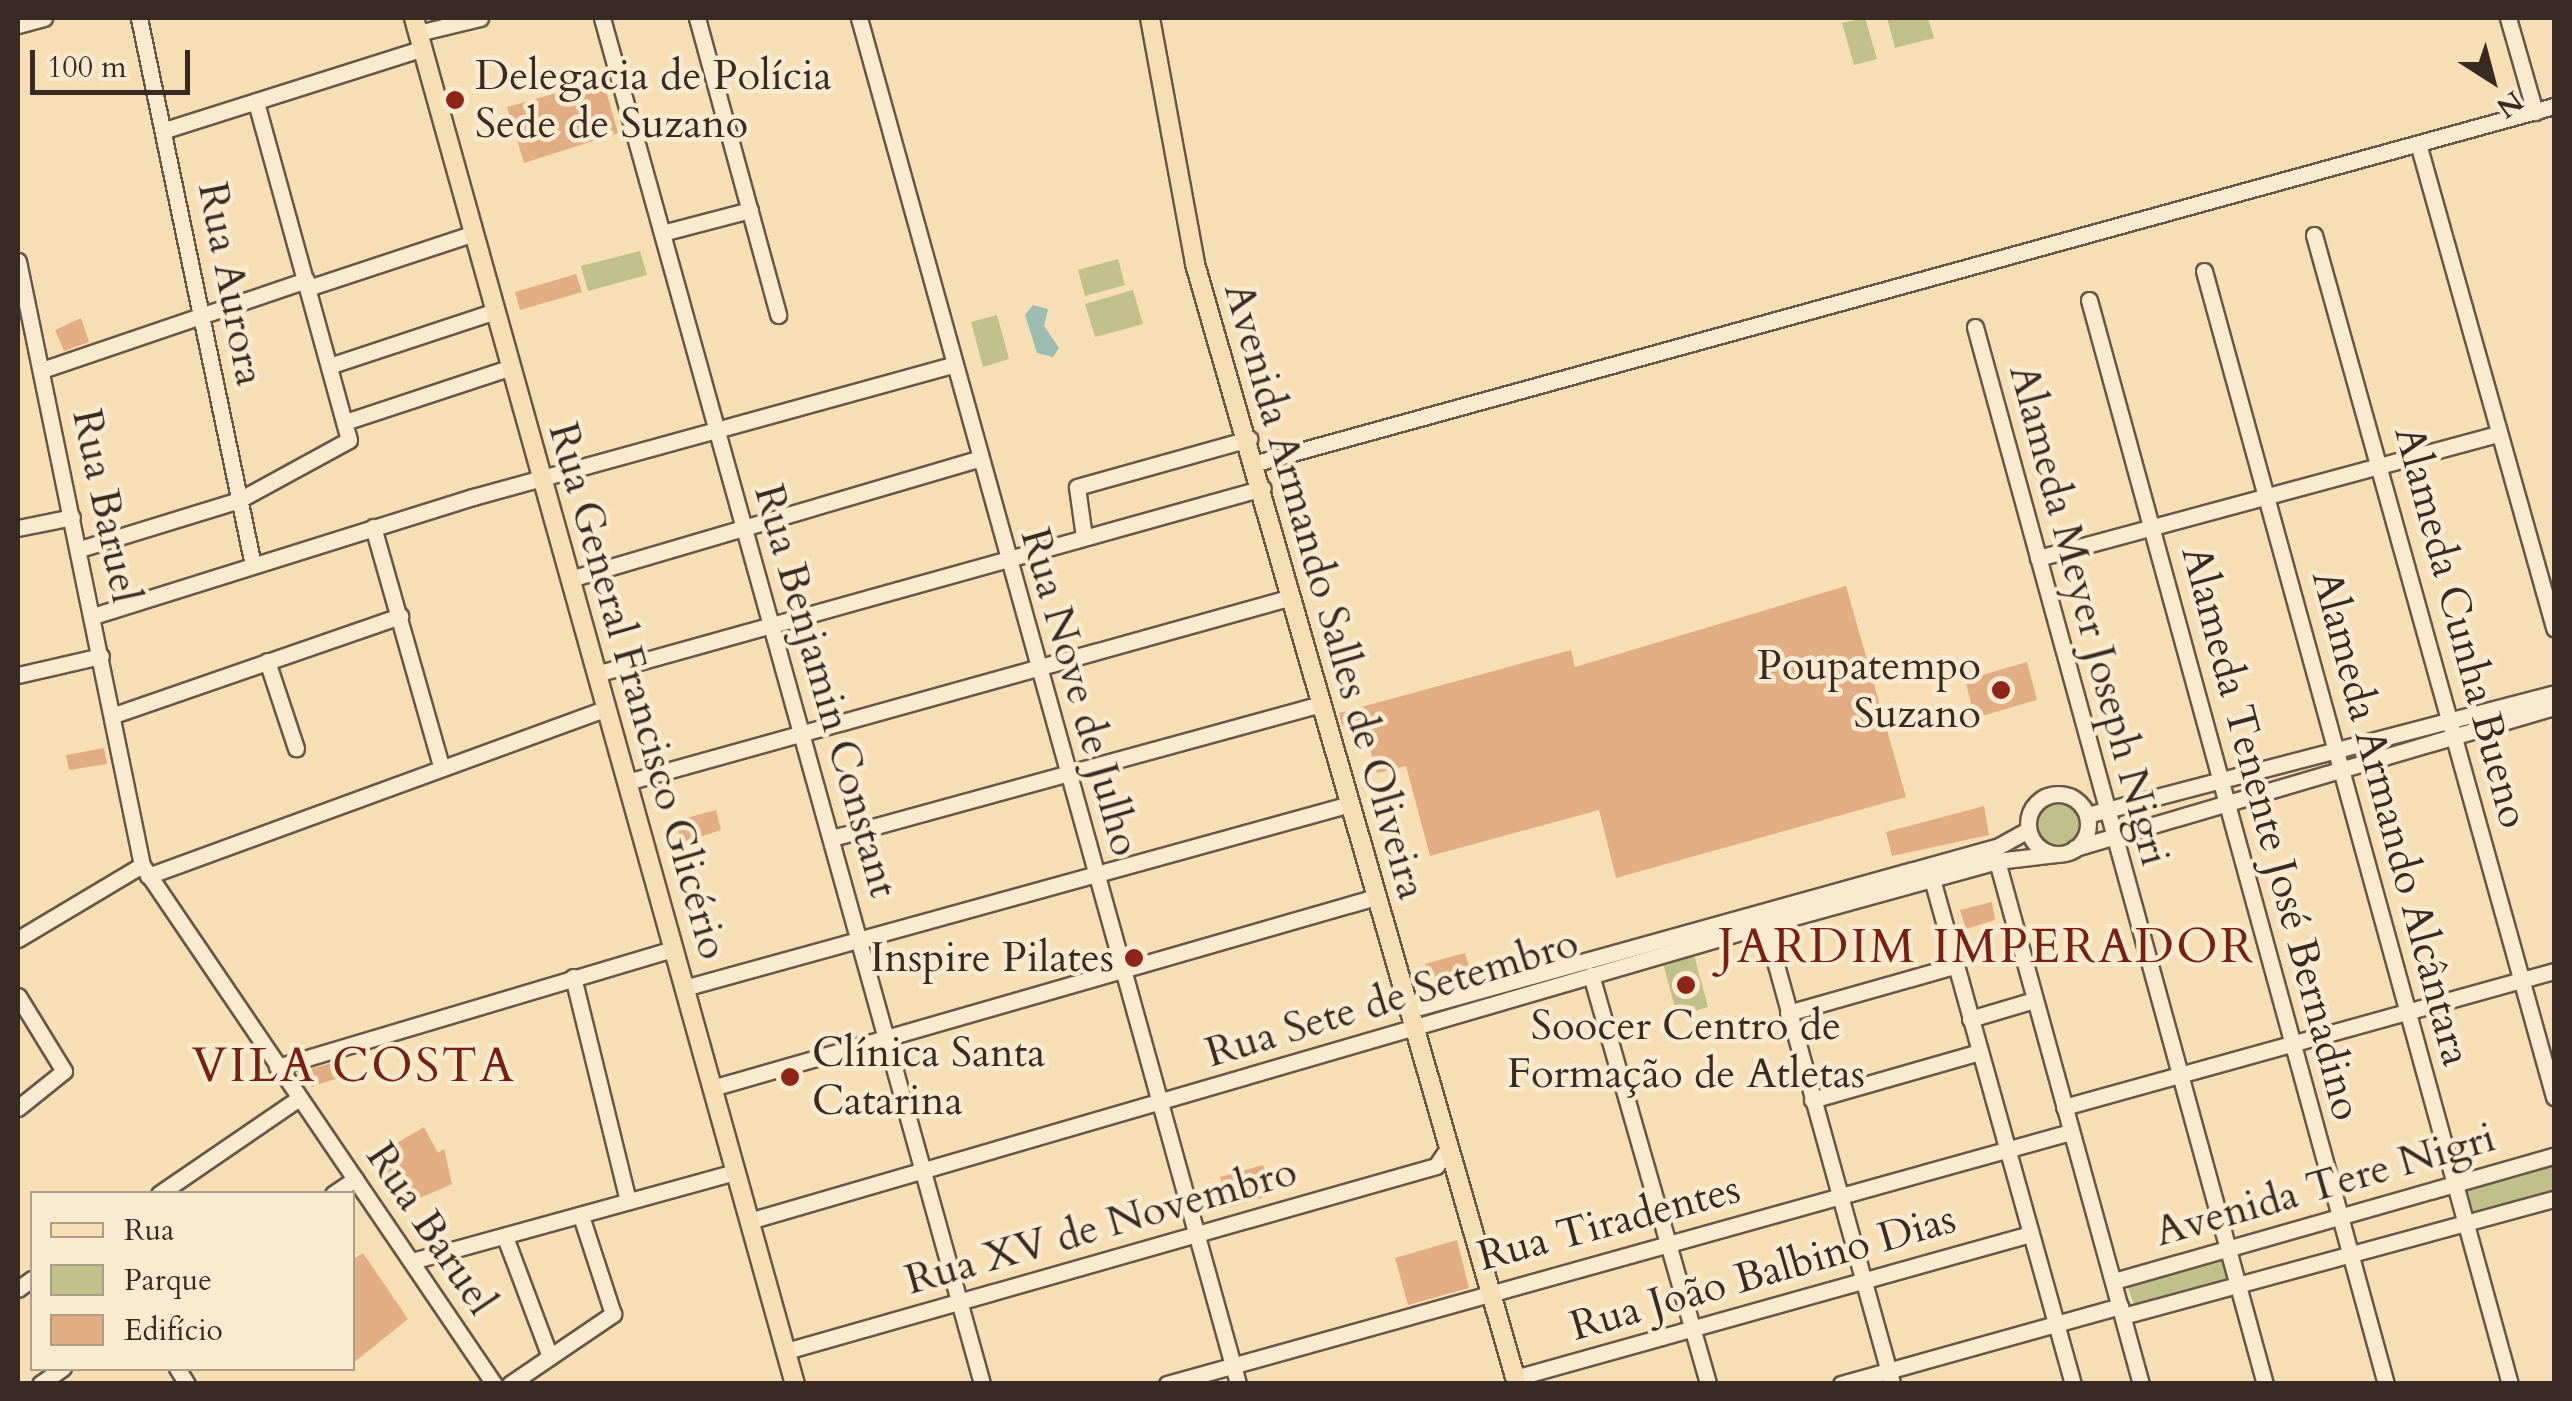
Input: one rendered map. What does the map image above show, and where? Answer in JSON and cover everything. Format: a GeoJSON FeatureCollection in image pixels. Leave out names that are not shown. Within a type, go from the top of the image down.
{"type":"FeatureCollection","features":[{"type":"Feature","properties":{"kind":"main road","name":"Avenida Armando Salles de Oliveira"},"geometry":{"type":"LineString","coordinates":[[1150,18],[1194,264],[1264,488],[1321,704],[1516,1381]]}},
{"type":"Feature","properties":{"kind":"main road","name":"Rua General Francisco Glicério"},"geometry":{"type":"LineString","coordinates":[[418,33],[795,1384]]}},
{"type":"Feature","properties":{"kind":"street"},"geometry":{"type":"LineString","coordinates":[[18,25],[44,18]]}},
{"type":"Feature","properties":{"kind":"street","name":"Rua Aurora"},"geometry":{"type":"LineString","coordinates":[[139,18],[253,565]]}},
{"type":"Feature","properties":{"kind":"street"},"geometry":{"type":"LineString","coordinates":[[164,130],[256,102],[418,33],[480,18]]}},
{"type":"Feature","properties":{"kind":"street","name":"Rua Benjamin Constant"},"geometry":{"type":"LineString","coordinates":[[602,18],[886,1039],[927,1169],[982,1384]]}},
{"type":"Feature","properties":{"kind":"street"},"geometry":{"type":"LineString","coordinates":[[697,18],[778,315]]}},
{"type":"Feature","properties":{"kind":"street","name":"Rua Nove de Julho"},"geometry":{"type":"LineString","coordinates":[[859,18],[1157,1105],[1238,1384]]}},
{"type":"Feature","properties":{"kind":"street"},"geometry":{"type":"LineString","coordinates":[[2508,18],[2535,112]]}},
{"type":"Feature","properties":{"kind":"street"},"geometry":{"type":"LineString","coordinates":[[80,549],[238,500],[340,450],[348,440],[256,102]]}},
{"type":"Feature","properties":{"kind":"street"},"geometry":{"type":"LineString","coordinates":[[1256,463],[2554,106]]}},
{"type":"Feature","properties":{"kind":"street"},"geometry":{"type":"LineString","coordinates":[[2419,146],[2554,628]]}},
{"type":"Feature","properties":{"kind":"street"},"geometry":{"type":"LineString","coordinates":[[662,233],[750,210]]}},
{"type":"Feature","properties":{"kind":"street"},"geometry":{"type":"LineString","coordinates":[[42,370],[474,233]]}},
{"type":"Feature","properties":{"kind":"street","name":"Alameda Cunha Bueno"},"geometry":{"type":"LineString","coordinates":[[2314,234],[2554,1097]]}},
{"type":"Feature","properties":{"kind":"street","name":"Rua Baruel"},"geometry":{"type":"LineString","coordinates":[[18,261],[145,870],[494,1383]]}},
{"type":"Feature","properties":{"kind":"street","name":"Alameda Armando Alcântara"},"geometry":{"type":"LineString","coordinates":[[2204,272],[2510,1384]]}},
{"type":"Feature","properties":{"kind":"street","name":"Alameda Tenente José Bernadino"},"geometry":{"type":"LineString","coordinates":[[2089,300],[2386,1384]]}},
{"type":"Feature","properties":{"kind":"street"},"geometry":{"type":"LineString","coordinates":[[329,366],[495,311]]}},
{"type":"Feature","properties":{"kind":"street","name":"Alameda Meyer Joseph Nigri"},"geometry":{"type":"LineString","coordinates":[[1974,327],[2265,1384]]}},
{"type":"Feature","properties":{"kind":"street"},"geometry":{"type":"LineString","coordinates":[[18,350],[36,346]]}},
{"type":"Feature","properties":{"kind":"street"},"geometry":{"type":"LineString","coordinates":[[93,616],[373,527],[715,427],[952,365]]}},
{"type":"Feature","properties":{"kind":"street"},"geometry":{"type":"LineString","coordinates":[[345,422],[511,366]]}},
{"type":"Feature","properties":{"kind":"street"},"geometry":{"type":"LineString","coordinates":[[2038,558],[2499,434]]}},
{"type":"Feature","properties":{"kind":"street"},"geometry":{"type":"LineString","coordinates":[[1084,537],[1077,487],[1249,439]]}},
{"type":"Feature","properties":{"kind":"street"},"geometry":{"type":"LineString","coordinates":[[570,579],[978,459]]}},
{"type":"Feature","properties":{"kind":"street"},"geometry":{"type":"LineString","coordinates":[[596,674],[1264,488]]}},
{"type":"Feature","properties":{"kind":"street"},"geometry":{"type":"LineString","coordinates":[[18,528],[72,517]]}},
{"type":"Feature","properties":{"kind":"street"},"geometry":{"type":"LineString","coordinates":[[373,527],[440,765]]}},
{"type":"Feature","properties":{"kind":"street"},"geometry":{"type":"LineString","coordinates":[[626,782],[1038,664],[1292,597]]}},
{"type":"Feature","properties":{"kind":"street"},"geometry":{"type":"LineString","coordinates":[[114,715],[400,616]]}},
{"type":"Feature","properties":{"kind":"street"},"geometry":{"type":"LineString","coordinates":[[18,675],[101,656]]}},
{"type":"Feature","properties":{"kind":"street"},"geometry":{"type":"LineString","coordinates":[[267,661],[296,748]]}},
{"type":"Feature","properties":{"kind":"street"},"geometry":{"type":"LineString","coordinates":[[2069,796],[2086,815],[2108,816],[2222,792],[2454,728],[2554,692]]}},
{"type":"Feature","properties":{"kind":"street"},"geometry":{"type":"LineString","coordinates":[[832,838],[1321,704]]}},
{"type":"Feature","properties":{"kind":"street"},"geometry":{"type":"LineString","coordinates":[[2454,728],[2554,707]]}},
{"type":"Feature","properties":{"kind":"street"},"geometry":{"type":"LineString","coordinates":[[18,938],[145,870],[606,708]]}},
{"type":"Feature","properties":{"kind":"street"},"geometry":{"type":"LineString","coordinates":[[2098,778],[2069,796],[2036,803],[2028,830],[2038,847],[2056,854],[2222,792]]}},
{"type":"Feature","properties":{"kind":"street"},"geometry":{"type":"LineString","coordinates":[[684,988],[1350,804]]}},
{"type":"Feature","properties":{"kind":"street"},"geometry":{"type":"LineString","coordinates":[[2076,848],[2086,815]]}},
{"type":"Feature","properties":{"kind":"street","name":"Rua Sete de Setembro"},"geometry":{"type":"LineString","coordinates":[[750,1221],[1157,1105],[1412,1019],[1998,846],[2028,830]]}},
{"type":"Feature","properties":{"kind":"street","name":"Rua Sete de Setembro"},"geometry":{"type":"LineString","coordinates":[[1412,1019],[1592,974],[1996,861],[2056,854]]}},
{"type":"Feature","properties":{"kind":"street"},"geometry":{"type":"LineString","coordinates":[[1996,861],[2141,1384]]}},
{"type":"Feature","properties":{"kind":"street"},"geometry":{"type":"LineString","coordinates":[[1932,879],[2074,1384]]}},
{"type":"Feature","properties":{"kind":"street"},"geometry":{"type":"LineString","coordinates":[[712,1088],[1376,897]]}},
{"type":"Feature","properties":{"kind":"street"},"geometry":{"type":"LineString","coordinates":[[1765,925],[1891,1377]]}},
{"type":"Feature","properties":{"kind":"street"},"geometry":{"type":"LineString","coordinates":[[276,1067],[674,949]]}},
{"type":"Feature","properties":{"kind":"street"},"geometry":{"type":"LineString","coordinates":[[1788,1014],[1954,966]]}},
{"type":"Feature","properties":{"kind":"street"},"geometry":{"type":"LineString","coordinates":[[2064,1107],[2554,970]]}},
{"type":"Feature","properties":{"kind":"street"},"geometry":{"type":"LineString","coordinates":[[1592,974],[1708,1384]]}},
{"type":"Feature","properties":{"kind":"street"},"geometry":{"type":"LineString","coordinates":[[573,977],[628,1201]]}},
{"type":"Feature","properties":{"kind":"street"},"geometry":{"type":"LineString","coordinates":[[18,996],[64,1071],[18,1108]]}},
{"type":"Feature","properties":{"kind":"street"},"geometry":{"type":"LineString","coordinates":[[1970,1019],[2034,1000]]}},
{"type":"Feature","properties":{"kind":"street"},"geometry":{"type":"LineString","coordinates":[[1812,1100],[1980,1052]]}},
{"type":"Feature","properties":{"kind":"street"},"geometry":{"type":"LineString","coordinates":[[163,1191],[298,1099]]}},
{"type":"Feature","properties":{"kind":"street","name":"Rua Tiradentes"},"geometry":{"type":"LineString","coordinates":[[1167,1384],[2070,1132]]}},
{"type":"Feature","properties":{"kind":"street"},"geometry":{"type":"LineString","coordinates":[[1449,1147],[1436,1166],[1458,1177]]}},
{"type":"Feature","properties":{"kind":"street","name":"Avenida Tere Nigri"},"geometry":{"type":"LineString","coordinates":[[2114,1281],[2554,1156]]}},
{"type":"Feature","properties":{"kind":"street","name":"Rua XV de Novembro"},"geometry":{"type":"LineString","coordinates":[[786,1351],[1436,1166]]}},
{"type":"Feature","properties":{"kind":"street"},"geometry":{"type":"LineString","coordinates":[[412,1262],[736,1172]]}},
{"type":"Feature","properties":{"kind":"street"},"geometry":{"type":"LineString","coordinates":[[337,1191],[355,1179]]}},
{"type":"Feature","properties":{"kind":"street","name":"Avenida Tere Nigri"},"geometry":{"type":"LineString","coordinates":[[1841,1384],[1891,1377],[2056,1325],[2239,1285],[2554,1199]]}},
{"type":"Feature","properties":{"kind":"street"},"geometry":{"type":"LineString","coordinates":[[510,1384],[606,1324],[614,1308],[581,1216]]}},
{"type":"Feature","properties":{"kind":"street","name":"Rua João Balbino Dias"},"geometry":{"type":"LineString","coordinates":[[1516,1381],[2030,1234]]}},
{"type":"Feature","properties":{"kind":"street"},"geometry":{"type":"LineString","coordinates":[[505,1236],[550,1357]]}},
{"type":"Feature","properties":{"kind":"green space"},"geometry":{"type":"Polygon","coordinates":[[[1865,18],[1877,59],[1854,65],[1842,23],[1865,18]]]}},
{"type":"Feature","properties":{"kind":"green space"},"geometry":{"type":"Polygon","coordinates":[[[1887,18],[1928,18],[1934,38],[1895,48],[1887,18]]]}},
{"type":"Feature","properties":{"kind":"green space"},"geometry":{"type":"Polygon","coordinates":[[[640,251],[647,275],[588,291],[581,266],[640,251]]]}},
{"type":"Feature","properties":{"kind":"green space"},"geometry":{"type":"Polygon","coordinates":[[[1118,259],[1125,285],[1085,296],[1078,270],[1118,259]]]}},
{"type":"Feature","properties":{"kind":"green space"},"geometry":{"type":"Polygon","coordinates":[[[1133,290],[1143,324],[1095,337],[1085,304],[1133,290]]]}},
{"type":"Feature","properties":{"kind":"green space"},"geometry":{"type":"Polygon","coordinates":[[[997,315],[1009,359],[983,367],[971,322],[997,315]]]}},
{"type":"Feature","properties":{"kind":"green space"},"geometry":{"type":"Polygon","coordinates":[[[2057,799],[2075,806],[2082,824],[2075,842],[2057,849],[2039,842],[2032,824],[2039,806],[2057,799]]]}},
{"type":"Feature","properties":{"kind":"green space","name":"Soocer Centro de Formação de Atletas"},"geometry":{"type":"Polygon","coordinates":[[[1694,955],[1708,1007],[1677,1016],[1663,963],[1694,955]]]}},
{"type":"Feature","properties":{"kind":"green space"},"geometry":{"type":"Polygon","coordinates":[[[2554,1163],[2554,1194],[2479,1216],[2468,1206],[2464,1190],[2554,1163]]]}},
{"type":"Feature","properties":{"kind":"green space"},"geometry":{"type":"Polygon","coordinates":[[[2222,1256],[2232,1282],[2134,1306],[2127,1284],[2222,1256]]]}},
{"type":"Feature","properties":{"kind":"water"},"geometry":{"type":"Polygon","coordinates":[[[1033,305],[1048,309],[1044,326],[1059,348],[1053,357],[1037,353],[1025,315],[1033,305]]]}},
{"type":"Feature","properties":{"kind":"building"},"geometry":{"type":"Polygon","coordinates":[[[603,80],[618,133],[524,163],[507,107],[603,80]]]}},
{"type":"Feature","properties":{"kind":"building"},"geometry":{"type":"Polygon","coordinates":[[[576,274],[582,292],[520,310],[515,292],[576,274]]]}},
{"type":"Feature","properties":{"kind":"building"},"geometry":{"type":"Polygon","coordinates":[[[81,318],[89,342],[64,351],[55,330],[81,318]]]}},
{"type":"Feature","properties":{"kind":"building"},"geometry":{"type":"Polygon","coordinates":[[[1846,586],[1906,797],[1616,878],[1599,810],[1430,856],[1406,766],[1377,773],[1361,720],[1342,725],[1339,713],[1571,650],[1575,667],[1846,586]]]}},
{"type":"Feature","properties":{"kind":"building","name":"Poupatempo Suzano"},"geometry":{"type":"Polygon","coordinates":[[[2027,662],[2037,700],[1975,718],[1965,680],[2027,662]]]}},
{"type":"Feature","properties":{"kind":"building"},"geometry":{"type":"Polygon","coordinates":[[[104,748],[107,764],[69,770],[66,755],[104,748]]]}},
{"type":"Feature","properties":{"kind":"building"},"geometry":{"type":"Polygon","coordinates":[[[1984,806],[1989,835],[1892,856],[1886,832],[1984,806]]]}},
{"type":"Feature","properties":{"kind":"building"},"geometry":{"type":"Polygon","coordinates":[[[716,810],[721,830],[681,843],[675,821],[716,810]]]}},
{"type":"Feature","properties":{"kind":"building"},"geometry":{"type":"Polygon","coordinates":[[[1992,902],[1995,920],[1966,929],[1960,910],[1992,902]]]}},
{"type":"Feature","properties":{"kind":"building"},"geometry":{"type":"Polygon","coordinates":[[[1465,953],[1469,967],[1429,978],[1425,964],[1465,953]]]}},
{"type":"Feature","properties":{"kind":"building"},"geometry":{"type":"Polygon","coordinates":[[[335,1062],[341,1077],[312,1087],[306,1070],[335,1062]]]}},
{"type":"Feature","properties":{"kind":"building"},"geometry":{"type":"Polygon","coordinates":[[[424,1127],[438,1153],[444,1149],[452,1184],[404,1205],[373,1157],[424,1127]]]}},
{"type":"Feature","properties":{"kind":"building"},"geometry":{"type":"Polygon","coordinates":[[[1263,1165],[1271,1195],[1229,1208],[1220,1177],[1263,1165]]]}},
{"type":"Feature","properties":{"kind":"building"},"geometry":{"type":"Polygon","coordinates":[[[1457,1240],[1469,1288],[1408,1305],[1395,1258],[1457,1240]]]}},
{"type":"Feature","properties":{"kind":"building"},"geometry":{"type":"Polygon","coordinates":[[[363,1253],[408,1319],[355,1362],[355,1258],[363,1253]]]}},
{"type":"Feature","properties":{"kind":"place","name":"Delegacia de Polícia Sede de Suzano"},"geometry":{"type":"Point","coordinates":[455,100]}},
{"type":"Feature","properties":{"kind":"place","name":"Poupatempo Suzano"},"geometry":{"type":"Point","coordinates":[2001,690]}},
{"type":"Feature","properties":{"kind":"place","name":"Inspire Pilates"},"geometry":{"type":"Point","coordinates":[1134,958]}},
{"type":"Feature","properties":{"kind":"place","name":"Soocer Centro de Formação de Atletas"},"geometry":{"type":"Point","coordinates":[1686,985]}},
{"type":"Feature","properties":{"kind":"place","name":"Clínica Santa Catarina"},"geometry":{"type":"Point","coordinates":[790,1077]}},
{"type":"Feature","properties":{"kind":"district","name":"JARDIM IMPERADOR"},"geometry":{"type":"Point","coordinates":[1987,947]}},
{"type":"Feature","properties":{"kind":"district","name":"VILA COSTA"},"geometry":{"type":"Point","coordinates":[354,1066]}}]}
